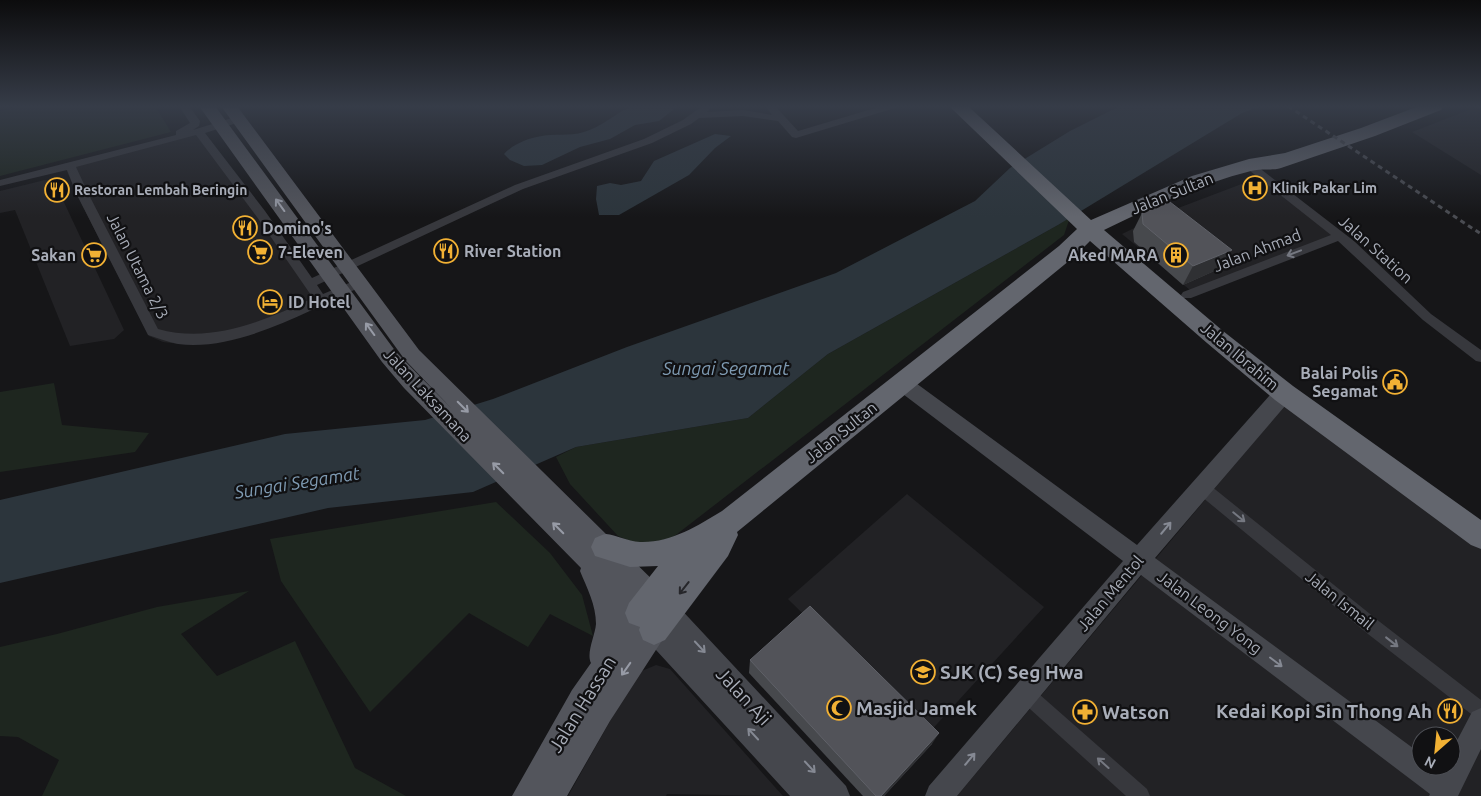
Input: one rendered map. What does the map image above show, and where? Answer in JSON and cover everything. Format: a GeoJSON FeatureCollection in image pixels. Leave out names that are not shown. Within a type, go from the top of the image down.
{"type":"FeatureCollection","features":[{"type":"Feature","properties":{"kind":"highway"},"geometry":{"type":"LineString","coordinates":[[1007,143],[1095,226]]}},
{"type":"Feature","properties":{"kind":"highway","name":"Jalan Sultan"},"geometry":{"type":"LineString","coordinates":[[653,613],[704,537],[732,520],[1067,251],[1095,226],[1173,203],[1254,168],[1334,143]]}},
{"type":"Feature","properties":{"kind":"highway","name":"Jalan Ibrahim"},"geometry":{"type":"LineString","coordinates":[[1095,226],[1187,295],[1308,396],[1390,457],[1481,520]]}},
{"type":"Feature","properties":{"kind":"highway","name":"Jalan Ibrahim"},"geometry":{"type":"LineString","coordinates":[[1095,226],[1284,393],[1481,536]]}},
{"type":"Feature","properties":{"kind":"highway","name":"Jalan Sultan"},"geometry":{"type":"LineString","coordinates":[[653,613],[718,547],[732,520]]}},
{"type":"Feature","properties":{"kind":"highway"},"geometry":{"type":"LineString","coordinates":[[595,551],[636,556],[656,555],[704,537]]}},
{"type":"Feature","properties":{"kind":"main road","name":"Jalan Laksamana"},"geometry":{"type":"LineString","coordinates":[[235,143],[389,357],[420,377],[595,551],[653,613]]}},
{"type":"Feature","properties":{"kind":"main road","name":"Jalan Laksamana"},"geometry":{"type":"LineString","coordinates":[[257,143],[361,282],[412,355],[420,377]]}},
{"type":"Feature","properties":{"kind":"main road","name":"Jalan Leong Yong"},"geometry":{"type":"LineString","coordinates":[[902,382],[1139,559],[1444,792]]}},
{"type":"Feature","properties":{"kind":"main road","name":"Jalan Mentol"},"geometry":{"type":"LineString","coordinates":[[938,796],[1139,559],[1284,393]]}},
{"type":"Feature","properties":{"kind":"main road"},"geometry":{"type":"LineString","coordinates":[[595,551],[610,622],[609,636],[596,681]]}},
{"type":"Feature","properties":{"kind":"main road","name":"Jalan Hassan"},"geometry":{"type":"LineString","coordinates":[[527,796],[554,747],[596,681],[653,613]]}},
{"type":"Feature","properties":{"kind":"main road","name":"Jalan Hassan"},"geometry":{"type":"LineString","coordinates":[[551,796],[574,752],[622,674],[653,613]]}},
{"type":"Feature","properties":{"kind":"main road","name":"Jalan Aji"},"geometry":{"type":"LineString","coordinates":[[653,613],[809,796]]}},
{"type":"Feature","properties":{"kind":"main road","name":"Jalan Aji"},"geometry":{"type":"LineString","coordinates":[[653,613],[836,796]]}},
{"type":"Feature","properties":{"kind":"main road"},"geometry":{"type":"LineString","coordinates":[[1444,792],[1481,721]]}},
{"type":"Feature","properties":{"kind":"street"},"geometry":{"type":"LineString","coordinates":[[0,183],[158,143]]}},
{"type":"Feature","properties":{"kind":"street"},"geometry":{"type":"LineString","coordinates":[[207,143],[261,214],[321,300]]}},
{"type":"Feature","properties":{"kind":"street"},"geometry":{"type":"LineString","coordinates":[[309,284],[329,273],[519,187],[642,143]]}},
{"type":"Feature","properties":{"kind":"street","name":"Jalan Utama 2/3"},"geometry":{"type":"LineString","coordinates":[[70,165],[83,195],[153,332],[167,338],[182,340],[252,330],[361,282]]}},
{"type":"Feature","properties":{"kind":"street","name":"Jalan Station"},"geometry":{"type":"LineString","coordinates":[[1254,168],[1339,236],[1427,317],[1481,357]]}},
{"type":"Feature","properties":{"kind":"street","name":"Jalan Ahmad"},"geometry":{"type":"LineString","coordinates":[[1187,295],[1339,236]]}},
{"type":"Feature","properties":{"kind":"street","name":"Jalan Ismail"},"geometry":{"type":"LineString","coordinates":[[1201,487],[1374,628],[1481,711]]}},
{"type":"Feature","properties":{"kind":"street"},"geometry":{"type":"LineString","coordinates":[[1025,693],[1140,796]]}},
{"type":"Feature","properties":{"kind":"shaded area"},"geometry":{"type":"Polygon","coordinates":[[[0,143],[128,143],[0,176],[0,143]]]}},
{"type":"Feature","properties":{"kind":"shaded area"},"geometry":{"type":"Polygon","coordinates":[[[146,143],[212,143],[327,301],[204,343],[180,344],[163,342],[149,336],[76,193],[64,164],[146,143]]]}},
{"type":"Feature","properties":{"kind":"shaded area"},"geometry":{"type":"Polygon","coordinates":[[[1430,143],[1481,143],[1481,175],[1430,143]]]}},
{"type":"Feature","properties":{"kind":"shaded area"},"geometry":{"type":"Polygon","coordinates":[[[1260,177],[1339,240],[1196,295],[1122,234],[1165,213],[1260,177]]]}},
{"type":"Feature","properties":{"kind":"shaded area"},"geometry":{"type":"Polygon","coordinates":[[[45,180],[54,181],[124,330],[114,339],[70,346],[15,210],[0,213],[0,191],[45,180]]]}},
{"type":"Feature","properties":{"kind":"shaded area"},"geometry":{"type":"Polygon","coordinates":[[[1070,217],[1064,235],[659,548],[645,547],[618,536],[570,484],[556,457],[576,447],[748,418],[828,354],[1070,217]]]}},
{"type":"Feature","properties":{"kind":"shaded area"},"geometry":{"type":"Polygon","coordinates":[[[54,383],[62,425],[149,433],[135,452],[0,472],[0,392],[54,383]]]}},
{"type":"Feature","properties":{"kind":"shaded area"},"geometry":{"type":"Polygon","coordinates":[[[1287,402],[1481,544],[1481,796],[957,796],[1287,402]]]}},
{"type":"Feature","properties":{"kind":"shaded area","name":"SJK (C) Seg Hwa"},"geometry":{"type":"Polygon","coordinates":[[[907,494],[1044,607],[926,736],[788,599],[907,494]]]}},
{"type":"Feature","properties":{"kind":"shaded area"},"geometry":{"type":"Polygon","coordinates":[[[496,502],[550,553],[582,595],[593,636],[550,614],[528,647],[469,613],[370,712],[281,581],[270,539],[496,502]]]}},
{"type":"Feature","properties":{"kind":"shaded area"},"geometry":{"type":"Polygon","coordinates":[[[249,591],[181,634],[217,676],[295,641],[355,768],[406,796],[42,796],[59,760],[18,737],[0,736],[0,647],[157,607],[249,591]]]}},
{"type":"Feature","properties":{"kind":"shaded area"},"geometry":{"type":"Polygon","coordinates":[[[656,665],[670,669],[783,796],[667,794],[666,796],[568,796],[637,673],[656,665]]]}},
{"type":"Feature","properties":{"kind":"water"},"geometry":{"type":"Polygon","coordinates":[[[519,143],[594,143],[580,147],[542,165],[524,166],[510,160],[504,154],[519,143]]]}},
{"type":"Feature","properties":{"kind":"water"},"geometry":{"type":"Polygon","coordinates":[[[694,143],[721,143],[689,175],[619,215],[599,215],[596,199],[597,186],[610,183],[621,185],[641,181],[654,161],[694,143]]]}},
{"type":"Feature","properties":{"kind":"water","name":"Sungai Segamat"},"geometry":{"type":"Polygon","coordinates":[[[1050,143],[1192,143],[1058,225],[828,354],[748,418],[576,447],[473,492],[328,508],[0,583],[0,500],[285,434],[425,420],[493,399],[627,347],[836,273],[975,201],[1010,168],[1050,143]]]}},
{"type":"Feature","properties":{"kind":"building"},"geometry":{"type":"Polygon","coordinates":[[[1170,202],[1232,250],[1193,266],[1143,224],[1142,213],[1170,202]]]}},
{"type":"Feature","properties":{"kind":"building","name":"Masjid Jamek"},"geometry":{"type":"Polygon","coordinates":[[[810,606],[939,733],[881,796],[876,796],[750,660],[810,606]]]}},
{"type":"Feature","properties":{"kind":"railway"},"geometry":{"type":"LineString","coordinates":[[1344,143],[1481,234]]}},
{"type":"Feature","properties":{"kind":"place","name":"Klinik Pakar Lim"},"geometry":{"type":"Point","coordinates":[1255,188]}},
{"type":"Feature","properties":{"kind":"place","name":"Restoran Lembah Beringin"},"geometry":{"type":"Point","coordinates":[57,190]}},
{"type":"Feature","properties":{"kind":"place","name":"Domino's"},"geometry":{"type":"Point","coordinates":[245,228]}},
{"type":"Feature","properties":{"kind":"place","name":"River Station"},"geometry":{"type":"Point","coordinates":[446,251]}},
{"type":"Feature","properties":{"kind":"place","name":"7-Eleven"},"geometry":{"type":"Point","coordinates":[260,252]}},
{"type":"Feature","properties":{"kind":"place","name":"Sakan"},"geometry":{"type":"Point","coordinates":[94,255]}},
{"type":"Feature","properties":{"kind":"place","name":"Aked MARA"},"geometry":{"type":"Point","coordinates":[1176,255]}},
{"type":"Feature","properties":{"kind":"place","name":"ID Hotel"},"geometry":{"type":"Point","coordinates":[270,302]}},
{"type":"Feature","properties":{"kind":"place","name":"Balai Polis Segamat"},"geometry":{"type":"Point","coordinates":[1395,382]}},
{"type":"Feature","properties":{"kind":"place","name":"SJK (C) Seg Hwa"},"geometry":{"type":"Point","coordinates":[923,672]}},
{"type":"Feature","properties":{"kind":"place","name":"Masjid Jamek"},"geometry":{"type":"Point","coordinates":[839,708]}},
{"type":"Feature","properties":{"kind":"place","name":"Kedai Kopi Sin Thong Ah"},"geometry":{"type":"Point","coordinates":[1450,711]}},
{"type":"Feature","properties":{"kind":"place","name":"Watson"},"geometry":{"type":"Point","coordinates":[1085,712]}}]}
